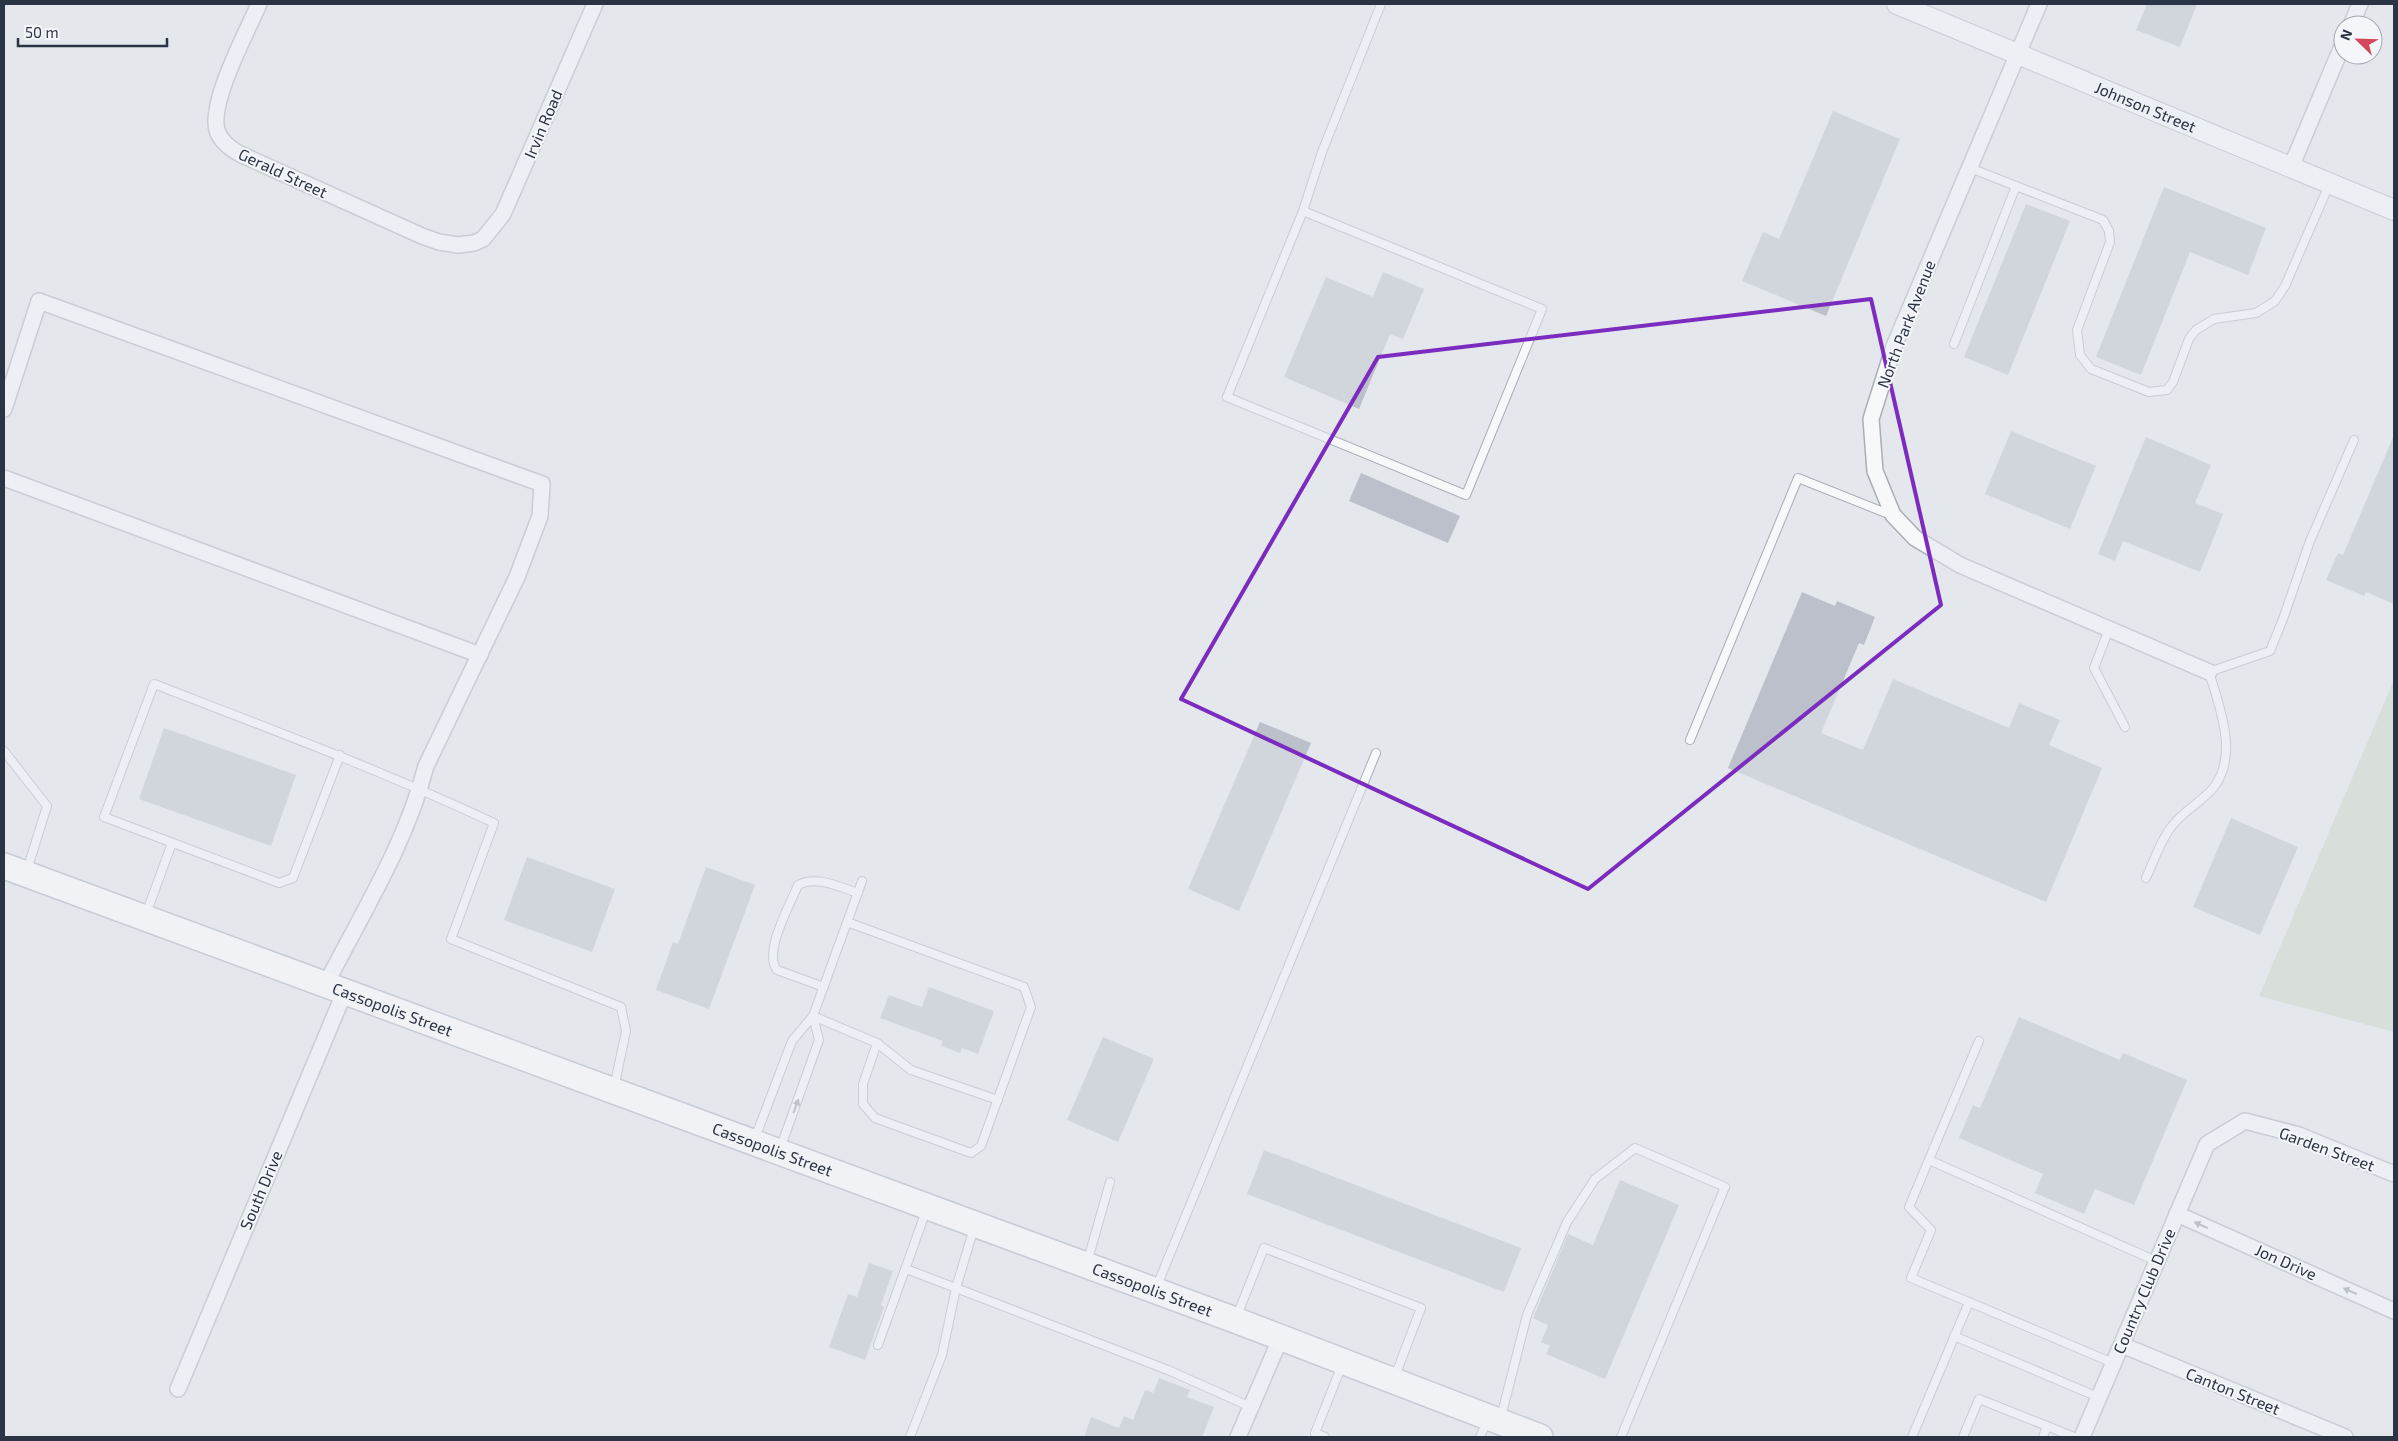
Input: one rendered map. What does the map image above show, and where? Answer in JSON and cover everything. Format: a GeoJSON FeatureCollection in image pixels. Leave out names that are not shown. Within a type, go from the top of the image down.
{"type":"FeatureCollection","features":[{"type":"Feature","properties":{"kind":"main road","name":"Cassopolis Street"},"geometry":{"type":"LineString","coordinates":[[15,870],[1281,1337],[1394,1380],[1490,1425],[1540,1437]]}},
{"type":"Feature","properties":{"kind":"street","name":"Gerald Street"},"geometry":{"type":"LineString","coordinates":[[259,4],[216,108],[217,132],[228,147],[422,236],[458,245],[474,243],[483,239]]}},
{"type":"Feature","properties":{"kind":"street","name":"Irvin Road"},"geometry":{"type":"LineString","coordinates":[[483,239],[503,214],[595,4]]}},
{"type":"Feature","properties":{"kind":"street","name":"Johnson Street"},"geometry":{"type":"LineString","coordinates":[[1897,4],[2394,210]]}},
{"type":"Feature","properties":{"kind":"street","name":"North Park Avenue"},"geometry":{"type":"LineString","coordinates":[[2039,4],[1894,346],[1870,419],[1875,471],[1893,516],[1914,538],[1960,565],[2209,672]]}},
{"type":"Feature","properties":{"kind":"street"},"geometry":{"type":"LineString","coordinates":[[2291,167],[2334,65]]}},
{"type":"Feature","properties":{"kind":"street","name":"South Drive"},"geometry":{"type":"LineString","coordinates":[[4,408],[39,301],[542,484],[540,516],[517,576],[426,766],[420,789],[335,988],[178,1389]]}},
{"type":"Feature","properties":{"kind":"street"},"geometry":{"type":"LineString","coordinates":[[4,478],[480,655]]}},
{"type":"Feature","properties":{"kind":"street","name":"Garden Street"},"geometry":{"type":"LineString","coordinates":[[2207,1144],[2245,1121],[2298,1135],[2394,1174]]}},
{"type":"Feature","properties":{"kind":"street","name":"Country Club Drive"},"geometry":{"type":"LineString","coordinates":[[2082,1437],[2207,1144]]}},
{"type":"Feature","properties":{"kind":"street","name":"Jon Drive"},"geometry":{"type":"LineString","coordinates":[[2177,1214],[2394,1311]]}},
{"type":"Feature","properties":{"kind":"street"},"geometry":{"type":"LineString","coordinates":[[1238,1437],[1281,1337]]}},
{"type":"Feature","properties":{"kind":"street","name":"Canton Street"},"geometry":{"type":"LineString","coordinates":[[2122,1345],[2344,1437]]}},
{"type":"Feature","properties":{"kind":"lane"},"geometry":{"type":"LineString","coordinates":[[1303,211],[1542,309],[1466,495],[1227,397],[1303,211],[1322,152],[1381,4]]}},
{"type":"Feature","properties":{"kind":"lane"},"geometry":{"type":"LineString","coordinates":[[1970,168],[2103,220],[2109,231],[2110,242],[2076,330],[2080,355],[2091,369],[2155,393],[2167,390],[2173,382],[2189,339],[2196,330],[2214,318],[2256,313],[2275,301],[2285,286],[2330,183]]}},
{"type":"Feature","properties":{"kind":"lane"},"geometry":{"type":"LineString","coordinates":[[1954,344],[2016,186]]}},
{"type":"Feature","properties":{"kind":"lane"},"geometry":{"type":"LineString","coordinates":[[2146,878],[2173,824],[2214,786],[2222,773],[2226,758],[2223,721],[2209,672],[2270,650],[2310,541],[2354,440]]}},
{"type":"Feature","properties":{"kind":"lane"},"geometry":{"type":"LineString","coordinates":[[1690,740],[1798,478],[1893,516]]}},
{"type":"Feature","properties":{"kind":"lane"},"geometry":{"type":"LineString","coordinates":[[2109,630],[2094,668],[2125,727]]}},
{"type":"Feature","properties":{"kind":"lane"},"geometry":{"type":"LineString","coordinates":[[340,755],[293,878],[279,883],[104,817],[154,684],[340,755],[494,823],[451,939],[621,1007],[626,1031],[614,1090]]}},
{"type":"Feature","properties":{"kind":"lane"},"geometry":{"type":"LineString","coordinates":[[4,751],[47,806],[15,870]]}},
{"type":"Feature","properties":{"kind":"lane"},"geometry":{"type":"LineString","coordinates":[[1155,1290],[1376,753]]}},
{"type":"Feature","properties":{"kind":"lane"},"geometry":{"type":"LineString","coordinates":[[145,918],[172,843]]}},
{"type":"Feature","properties":{"kind":"lane"},"geometry":{"type":"LineString","coordinates":[[824,986],[777,970],[774,966],[772,950],[798,886],[807,881],[818,881],[858,893]]}},
{"type":"Feature","properties":{"kind":"lane"},"geometry":{"type":"LineString","coordinates":[[753,1142],[792,1041],[813,1016],[862,881]]}},
{"type":"Feature","properties":{"kind":"lane"},"geometry":{"type":"LineString","coordinates":[[847,922],[1024,987],[1032,1007],[982,1146],[971,1153],[875,1118],[862,1104],[864,1084],[877,1043]]}},
{"type":"Feature","properties":{"kind":"lane"},"geometry":{"type":"LineString","coordinates":[[813,1016],[877,1043],[911,1070],[998,1100]]}},
{"type":"Feature","properties":{"kind":"lane"},"geometry":{"type":"LineString","coordinates":[[779,1152],[819,1040],[813,1016]]}},
{"type":"Feature","properties":{"kind":"lane"},"geometry":{"type":"LineString","coordinates":[[1979,1041],[1909,1207],[1931,1230],[1911,1278],[2113,1363]]}},
{"type":"Feature","properties":{"kind":"lane"},"geometry":{"type":"LineString","coordinates":[[1490,1425],[1526,1315],[1567,1222],[1595,1179],[1635,1148],[1725,1187],[1621,1437]]}},
{"type":"Feature","properties":{"kind":"lane"},"geometry":{"type":"LineString","coordinates":[[1929,1160],[2156,1261]]}},
{"type":"Feature","properties":{"kind":"lane"},"geometry":{"type":"LineString","coordinates":[[1086,1265],[1110,1182]]}},
{"type":"Feature","properties":{"kind":"lane"},"geometry":{"type":"LineString","coordinates":[[878,1345],[928,1206]]}},
{"type":"Feature","properties":{"kind":"lane"},"geometry":{"type":"LineString","coordinates":[[910,1437],[942,1355],[956,1288],[975,1224]]}},
{"type":"Feature","properties":{"kind":"lane"},"geometry":{"type":"LineString","coordinates":[[1235,1320],[1264,1248],[1421,1308],[1394,1380]]}},
{"type":"Feature","properties":{"kind":"lane"},"geometry":{"type":"LineString","coordinates":[[906,1270],[1168,1370],[1251,1407]]}},
{"type":"Feature","properties":{"kind":"lane"},"geometry":{"type":"LineString","coordinates":[[1912,1437],[1968,1302]]}},
{"type":"Feature","properties":{"kind":"lane"},"geometry":{"type":"LineString","coordinates":[[1954,1336],[2098,1397]]}},
{"type":"Feature","properties":{"kind":"lane"},"geometry":{"type":"LineString","coordinates":[[1324,1437],[1314,1433],[1344,1361]]}},
{"type":"Feature","properties":{"kind":"lane"},"geometry":{"type":"LineString","coordinates":[[1963,1437],[1979,1399],[2074,1437]]}},
{"type":"Feature","properties":{"kind":"lane"},"geometry":{"type":"LineString","coordinates":[[2043,1437],[2047,1426]]}},
{"type":"Feature","properties":{"kind":"highlighted area"},"geometry":{"type":"Polygon","coordinates":[[[1871,299],[1941,605],[1588,889],[1181,699],[1378,357],[1871,299]]]}},
{"type":"Feature","properties":{"kind":"green space"},"geometry":{"type":"Polygon","coordinates":[[[2394,680],[2394,1032],[2259,996],[2394,680]]]}},
{"type":"Feature","properties":{"kind":"building"},"geometry":{"type":"Polygon","coordinates":[[[2147,4],[2197,4],[2180,47],[2136,30],[2147,4]]]}},
{"type":"Feature","properties":{"kind":"building"},"geometry":{"type":"Polygon","coordinates":[[[1833,111],[1900,139],[1826,316],[1742,281],[1763,232],[1779,239],[1833,111]]]}},
{"type":"Feature","properties":{"kind":"building"},"geometry":{"type":"Polygon","coordinates":[[[2164,187],[2266,228],[2248,275],[2190,252],[2141,375],[2096,357],[2164,187]]]}},
{"type":"Feature","properties":{"kind":"building"},"geometry":{"type":"Polygon","coordinates":[[[2026,204],[2070,221],[2008,375],[1964,357],[2026,204]]]}},
{"type":"Feature","properties":{"kind":"building"},"geometry":{"type":"Polygon","coordinates":[[[1383,272],[1424,289],[1403,339],[1390,334],[1359,409],[1284,377],[1326,277],[1373,297],[1383,272]]]}},
{"type":"Feature","properties":{"kind":"building"},"geometry":{"type":"Polygon","coordinates":[[[2011,431],[2096,466],[2070,529],[1985,494],[2011,431]]]}},
{"type":"Feature","properties":{"kind":"building"},"geometry":{"type":"Polygon","coordinates":[[[2394,435],[2394,604],[2366,592],[2364,596],[2326,580],[2338,553],[2343,555],[2394,435]]]}},
{"type":"Feature","properties":{"kind":"building"},"geometry":{"type":"Polygon","coordinates":[[[2146,437],[2211,465],[2195,503],[2223,514],[2200,572],[2123,541],[2115,561],[2098,554],[2146,437]]]}},
{"type":"Feature","properties":{"kind":"building"},"geometry":{"type":"Polygon","coordinates":[[[1361,473],[1460,516],[1448,543],[1349,501],[1361,473]]]}},
{"type":"Feature","properties":{"kind":"building"},"geometry":{"type":"Polygon","coordinates":[[[1802,592],[1835,606],[1837,601],[1875,617],[1864,645],[1859,643],[1821,733],[1863,750],[1893,679],[2009,728],[2019,703],[2060,720],[2049,745],[2102,768],[2046,902],[1728,768],[1802,592]]]}},
{"type":"Feature","properties":{"kind":"building"},"geometry":{"type":"Polygon","coordinates":[[[1260,722],[1311,743],[1239,911],[1188,889],[1260,722]]]}},
{"type":"Feature","properties":{"kind":"building"},"geometry":{"type":"Polygon","coordinates":[[[164,728],[296,775],[271,846],[139,799],[164,728]]]}},
{"type":"Feature","properties":{"kind":"building"},"geometry":{"type":"Polygon","coordinates":[[[2231,818],[2298,847],[2260,935],[2193,907],[2231,818]]]}},
{"type":"Feature","properties":{"kind":"building"},"geometry":{"type":"Polygon","coordinates":[[[527,857],[615,889],[592,952],[504,920],[527,857]]]}},
{"type":"Feature","properties":{"kind":"building"},"geometry":{"type":"Polygon","coordinates":[[[706,867],[755,885],[709,1009],[656,990],[673,942],[678,944],[706,867]]]}},
{"type":"Feature","properties":{"kind":"building"},"geometry":{"type":"Polygon","coordinates":[[[929,987],[994,1011],[978,1054],[962,1048],[960,1053],[941,1046],[943,1041],[880,1018],[889,995],[922,1007],[929,987]]]}},
{"type":"Feature","properties":{"kind":"building"},"geometry":{"type":"Polygon","coordinates":[[[2019,1017],[2120,1060],[2123,1053],[2187,1080],[2134,1205],[2095,1189],[2084,1214],[2035,1193],[2043,1174],[1959,1138],[1973,1105],[1980,1108],[2019,1017]]]}},
{"type":"Feature","properties":{"kind":"building"},"geometry":{"type":"Polygon","coordinates":[[[1103,1037],[1154,1059],[1118,1142],[1067,1120],[1103,1037]]]}},
{"type":"Feature","properties":{"kind":"building"},"geometry":{"type":"Polygon","coordinates":[[[1264,1150],[1521,1248],[1504,1292],[1247,1194],[1264,1150]]]}},
{"type":"Feature","properties":{"kind":"building"},"geometry":{"type":"Polygon","coordinates":[[[1620,1180],[1679,1205],[1605,1379],[1546,1354],[1550,1346],[1541,1342],[1548,1325],[1533,1318],[1568,1234],[1593,1245],[1620,1180]]]}},
{"type":"Feature","properties":{"kind":"building"},"geometry":{"type":"Polygon","coordinates":[[[869,1263],[893,1271],[881,1305],[884,1307],[865,1360],[829,1347],[848,1294],[857,1297],[869,1263]]]}},
{"type":"Feature","properties":{"kind":"building"},"geometry":{"type":"Polygon","coordinates":[[[1159,1378],[1190,1390],[1187,1397],[1214,1407],[1202,1437],[1084,1437],[1091,1417],[1119,1428],[1124,1416],[1133,1420],[1145,1390],[1153,1393],[1159,1378]]]}}]}
